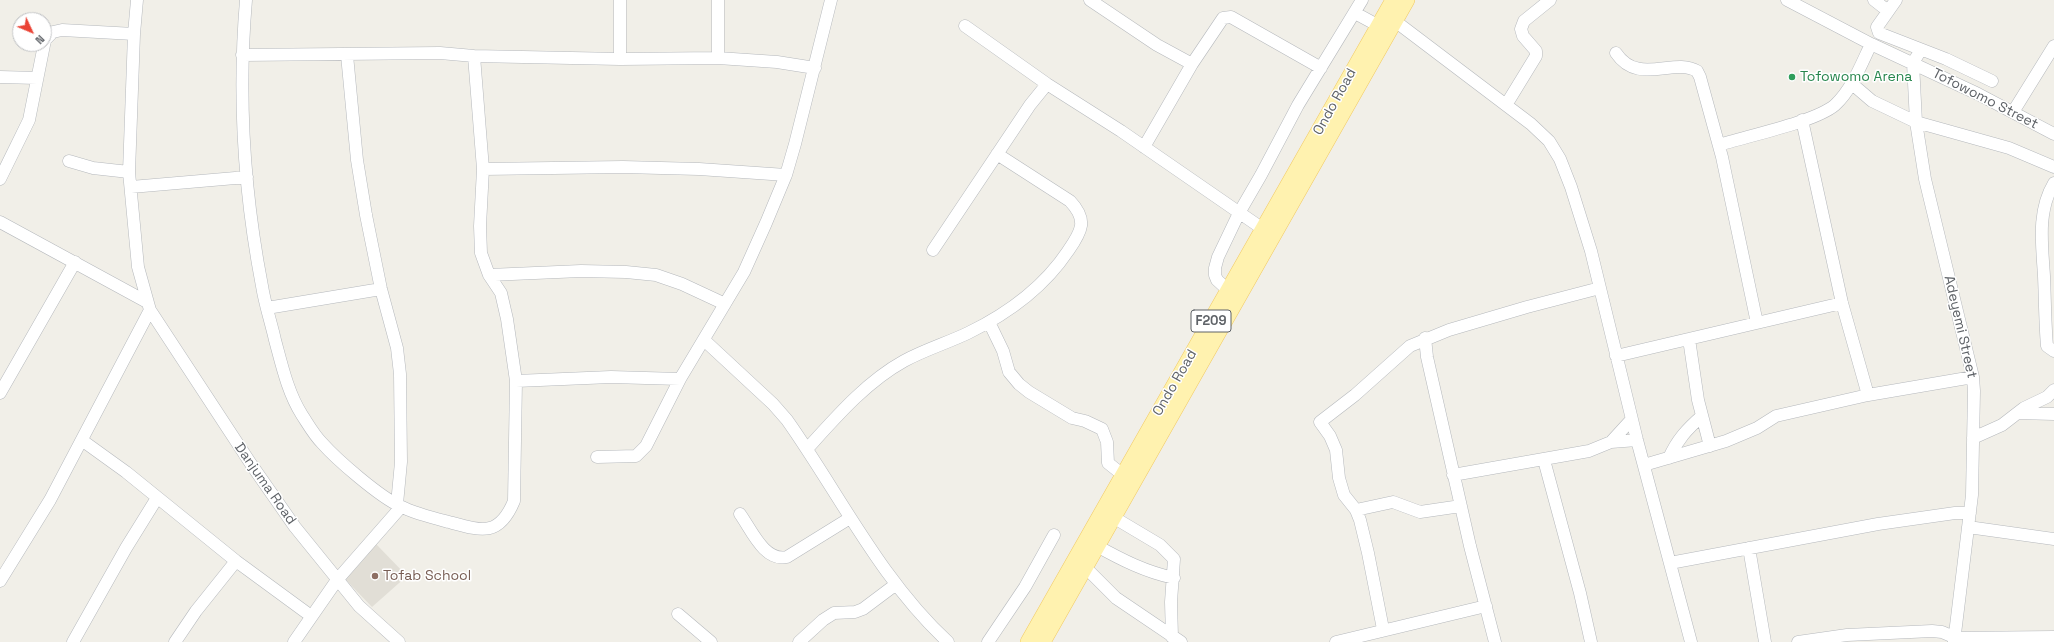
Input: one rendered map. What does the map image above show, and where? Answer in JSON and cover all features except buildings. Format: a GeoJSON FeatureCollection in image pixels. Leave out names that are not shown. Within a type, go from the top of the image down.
{"type":"FeatureCollection","features":[{"type":"Feature","properties":{"kind":"main road","name":"Ondo Road"},"geometry":{"type":"LineString","coordinates":[[1043,642],[1113,517],[1228,290],[1393,0]]}},
{"type":"Feature","properties":{"kind":"main road","name":"Ondo Road"},"geometry":{"type":"LineString","coordinates":[[1028,642],[1123,475],[1178,390],[1407,0]]}},
{"type":"Feature","properties":{"kind":"street"},"geometry":{"type":"LineString","coordinates":[[1,579],[50,500],[83,441],[149,306],[138,267],[129,172],[134,34],[137,0]]}},
{"type":"Feature","properties":{"kind":"street"},"geometry":{"type":"LineString","coordinates":[[246,0],[242,55],[247,177],[262,285],[267,308],[283,373],[301,414],[322,443],[374,488],[399,506],[429,517],[464,526],[491,529],[500,525],[508,514],[514,501],[516,381],[507,319],[501,293],[489,275],[481,246],[483,169],[474,56]]}},
{"type":"Feature","properties":{"kind":"street"},"geometry":{"type":"LineString","coordinates":[[620,0],[620,59]]}},
{"type":"Feature","properties":{"kind":"street"},"geometry":{"type":"LineString","coordinates":[[718,0],[718,58]]}},
{"type":"Feature","properties":{"kind":"street"},"geometry":{"type":"LineString","coordinates":[[597,456],[631,456],[640,452],[646,446],[680,379],[744,272],[786,175],[815,68],[831,0]]}},
{"type":"Feature","properties":{"kind":"street"},"geometry":{"type":"LineString","coordinates":[[1090,0],[1156,45],[1192,64]]}},
{"type":"Feature","properties":{"kind":"street"},"geometry":{"type":"LineString","coordinates":[[1228,290],[1218,280],[1215,268],[1218,257],[1239,213],[1261,176],[1298,105],[1362,0]]}},
{"type":"Feature","properties":{"kind":"street"},"geometry":{"type":"LineString","coordinates":[[1506,106],[1536,56],[1536,51],[1523,36],[1521,29],[1524,22],[1550,0]]}},
{"type":"Feature","properties":{"kind":"street","name":"Tofowomo Street"},"geometry":{"type":"LineString","coordinates":[[1787,0],[1870,44],[2052,130]]}},
{"type":"Feature","properties":{"kind":"street"},"geometry":{"type":"LineString","coordinates":[[1874,0],[1888,11]]}},
{"type":"Feature","properties":{"kind":"street"},"geometry":{"type":"LineString","coordinates":[[1896,0],[1877,26],[1879,33],[1946,59],[1992,81]]}},
{"type":"Feature","properties":{"kind":"street"},"geometry":{"type":"LineString","coordinates":[[1355,13],[1379,26]]}},
{"type":"Feature","properties":{"kind":"street"},"geometry":{"type":"LineString","coordinates":[[1144,147],[1192,64],[1224,18],[1228,16],[1321,68]]}},
{"type":"Feature","properties":{"kind":"street"},"geometry":{"type":"LineString","coordinates":[[1395,21],[1531,124],[1545,137],[1560,159],[1571,187],[1591,251],[1637,440],[1691,642]]}},
{"type":"Feature","properties":{"kind":"street"},"geometry":{"type":"LineString","coordinates":[[965,26],[1047,84],[1144,147],[1263,229]]}},
{"type":"Feature","properties":{"kind":"street"},"geometry":{"type":"LineString","coordinates":[[0,179],[5,155],[29,120],[45,40],[53,32],[62,30],[134,34]]}},
{"type":"Feature","properties":{"kind":"street"},"geometry":{"type":"LineString","coordinates":[[1719,145],[1802,120],[1834,106],[1851,83],[1870,44]]}},
{"type":"Feature","properties":{"kind":"street"},"geometry":{"type":"LineString","coordinates":[[2013,112],[2054,46]]}},
{"type":"Feature","properties":{"kind":"street"},"geometry":{"type":"LineString","coordinates":[[1913,63],[1920,50]]}},
{"type":"Feature","properties":{"kind":"street"},"geometry":{"type":"LineString","coordinates":[[242,55],[440,53],[474,56],[620,59],[718,58],[777,62],[815,68]]}},
{"type":"Feature","properties":{"kind":"street"},"geometry":{"type":"LineString","coordinates":[[1616,53],[1630,67],[1637,69],[1686,68],[1698,72],[1719,145],[1757,324]]}},
{"type":"Feature","properties":{"kind":"street"},"geometry":{"type":"LineString","coordinates":[[294,642],[337,580],[399,506],[401,462],[400,374],[397,348],[381,290],[357,160],[347,55]]}},
{"type":"Feature","properties":{"kind":"street","name":"Adeyemi Street"},"geometry":{"type":"LineString","coordinates":[[1913,63],[1916,122],[1925,179],[1973,377],[1972,495],[1955,640]]}},
{"type":"Feature","properties":{"kind":"street"},"geometry":{"type":"LineString","coordinates":[[0,77],[37,78]]}},
{"type":"Feature","properties":{"kind":"street"},"geometry":{"type":"LineString","coordinates":[[1851,83],[1872,101],[1916,122],[2009,148],[2054,167]]}},
{"type":"Feature","properties":{"kind":"street"},"geometry":{"type":"LineString","coordinates":[[933,250],[997,154],[1047,84]]}},
{"type":"Feature","properties":{"kind":"street"},"geometry":{"type":"LineString","coordinates":[[1802,120],[1842,302],[1868,396]]}},
{"type":"Feature","properties":{"kind":"street"},"geometry":{"type":"LineString","coordinates":[[807,449],[834,419],[878,380],[904,361],[968,333],[989,322],[1023,300],[1056,270],[1081,229],[1082,218],[1079,210],[1070,201],[997,154]]}},
{"type":"Feature","properties":{"kind":"street"},"geometry":{"type":"LineString","coordinates":[[69,161],[93,168],[129,172]]}},
{"type":"Feature","properties":{"kind":"street"},"geometry":{"type":"LineString","coordinates":[[483,169],[623,167],[699,169],[786,175]]}},
{"type":"Feature","properties":{"kind":"street"},"geometry":{"type":"LineString","coordinates":[[761,174],[778,193]]}},
{"type":"Feature","properties":{"kind":"street"},"geometry":{"type":"LineString","coordinates":[[131,187],[247,177]]}},
{"type":"Feature","properties":{"kind":"street"},"geometry":{"type":"LineString","coordinates":[[2054,183],[2046,199],[2043,213],[2041,245],[2047,346],[2054,351]]}},
{"type":"Feature","properties":{"kind":"street"},"geometry":{"type":"LineString","coordinates":[[0,222],[75,262],[149,306]]}},
{"type":"Feature","properties":{"kind":"street"},"geometry":{"type":"LineString","coordinates":[[0,393],[75,262]]}},
{"type":"Feature","properties":{"kind":"street"},"geometry":{"type":"LineString","coordinates":[[489,275],[581,271],[626,272],[656,275],[682,284],[725,304]]}},
{"type":"Feature","properties":{"kind":"street"},"geometry":{"type":"LineString","coordinates":[[1383,630],[1368,553],[1356,510],[1344,495],[1339,478],[1336,450],[1330,436],[1320,422],[1355,395],[1410,346],[1425,338],[1527,306],[1600,288]]}},
{"type":"Feature","properties":{"kind":"street"},"geometry":{"type":"LineString","coordinates":[[267,308],[381,290]]}},
{"type":"Feature","properties":{"kind":"street"},"geometry":{"type":"LineString","coordinates":[[1616,356],[1757,324],[1842,302]]}},
{"type":"Feature","properties":{"kind":"street","name":"Danjuma Road"},"geometry":{"type":"LineString","coordinates":[[149,306],[251,464],[295,527],[337,580],[364,610],[399,642]]}},
{"type":"Feature","properties":{"kind":"street"},"geometry":{"type":"LineString","coordinates":[[989,322],[1003,351],[1009,372],[1029,392],[1048,404],[1072,418],[1085,421],[1102,429],[1106,438],[1108,463],[1123,475]]}},
{"type":"Feature","properties":{"kind":"street"},"geometry":{"type":"LineString","coordinates":[[1425,338],[1427,357],[1453,475],[1495,642]]}},
{"type":"Feature","properties":{"kind":"street"},"geometry":{"type":"LineString","coordinates":[[1689,339],[1702,416],[1710,446]]}},
{"type":"Feature","properties":{"kind":"street"},"geometry":{"type":"LineString","coordinates":[[704,340],[772,404],[807,449],[850,518],[895,585],[924,620],[948,642]]}},
{"type":"Feature","properties":{"kind":"street"},"geometry":{"type":"LineString","coordinates":[[516,381],[611,377],[680,379]]}},
{"type":"Feature","properties":{"kind":"street"},"geometry":{"type":"LineString","coordinates":[[1644,465],[1726,441],[1757,428],[1776,416],[1868,396],[1973,377]]}},
{"type":"Feature","properties":{"kind":"street"},"geometry":{"type":"LineString","coordinates":[[1973,438],[2002,425],[2018,413],[2047,397],[2054,390]]}},
{"type":"Feature","properties":{"kind":"street"},"geometry":{"type":"LineString","coordinates":[[2018,413],[2054,414]]}},
{"type":"Feature","properties":{"kind":"street"},"geometry":{"type":"LineString","coordinates":[[1669,458],[1675,444],[1685,431],[1702,416]]}},
{"type":"Feature","properties":{"kind":"street"},"geometry":{"type":"LineString","coordinates":[[1612,442],[1632,419]]}},
{"type":"Feature","properties":{"kind":"street"},"geometry":{"type":"LineString","coordinates":[[1453,475],[1588,451],[1612,442],[1637,440]]}},
{"type":"Feature","properties":{"kind":"street"},"geometry":{"type":"LineString","coordinates":[[83,441],[126,472],[236,561],[311,616]]}},
{"type":"Feature","properties":{"kind":"street"},"geometry":{"type":"LineString","coordinates":[[1544,460],[1580,593],[1591,642]]}},
{"type":"Feature","properties":{"kind":"street"},"geometry":{"type":"LineString","coordinates":[[73,642],[126,548],[157,498]]}},
{"type":"Feature","properties":{"kind":"street"},"geometry":{"type":"LineString","coordinates":[[1356,510],[1393,502],[1420,512],[1461,506]]}},
{"type":"Feature","properties":{"kind":"street"},"geometry":{"type":"LineString","coordinates":[[1670,563],[1878,524],[1955,513],[1970,513]]}},
{"type":"Feature","properties":{"kind":"street"},"geometry":{"type":"LineString","coordinates":[[740,514],[762,546],[772,556],[780,558],[787,557],[850,518]]}},
{"type":"Feature","properties":{"kind":"street"},"geometry":{"type":"LineString","coordinates":[[1113,517],[1171,554],[1174,559],[1177,639]]}},
{"type":"Feature","properties":{"kind":"street"},"geometry":{"type":"LineString","coordinates":[[1968,527],[2054,539]]}},
{"type":"Feature","properties":{"kind":"street"},"geometry":{"type":"LineString","coordinates":[[988,642],[1025,587],[1054,535]]}},
{"type":"Feature","properties":{"kind":"street"},"geometry":{"type":"LineString","coordinates":[[1097,546],[1154,574],[1174,578]]}},
{"type":"Feature","properties":{"kind":"street"},"geometry":{"type":"LineString","coordinates":[[1749,548],[1766,642]]}},
{"type":"Feature","properties":{"kind":"street"},"geometry":{"type":"LineString","coordinates":[[175,642],[205,600],[236,561]]}},
{"type":"Feature","properties":{"kind":"street"},"geometry":{"type":"LineString","coordinates":[[1085,567],[1116,598],[1177,639]]}},
{"type":"Feature","properties":{"kind":"street"},"geometry":{"type":"LineString","coordinates":[[799,642],[822,620],[834,613],[855,612],[864,609],[895,585]]}},
{"type":"Feature","properties":{"kind":"street"},"geometry":{"type":"LineString","coordinates":[[1336,642],[1486,606]]}},
{"type":"Feature","properties":{"kind":"street"},"geometry":{"type":"LineString","coordinates":[[678,614],[711,642]]}},
{"type":"Feature","properties":{"kind":"street"},"geometry":{"type":"LineString","coordinates":[[1798,642],[1847,635],[1897,631],[1942,632],[1955,640],[2054,637]]}},
{"type":"Feature","properties":{"kind":"shaded area","name":"Tofab School"},"geometry":{"type":"Polygon","coordinates":[[[376,544],[407,576],[372,607],[343,577],[376,544]]]}},
{"type":"Feature","properties":{"kind":"place","name":"Tofowomo Arena"},"geometry":{"type":"Point","coordinates":[1792,77]}},
{"type":"Feature","properties":{"kind":"place","name":"Tofab School"},"geometry":{"type":"Point","coordinates":[375,576]}}]}
